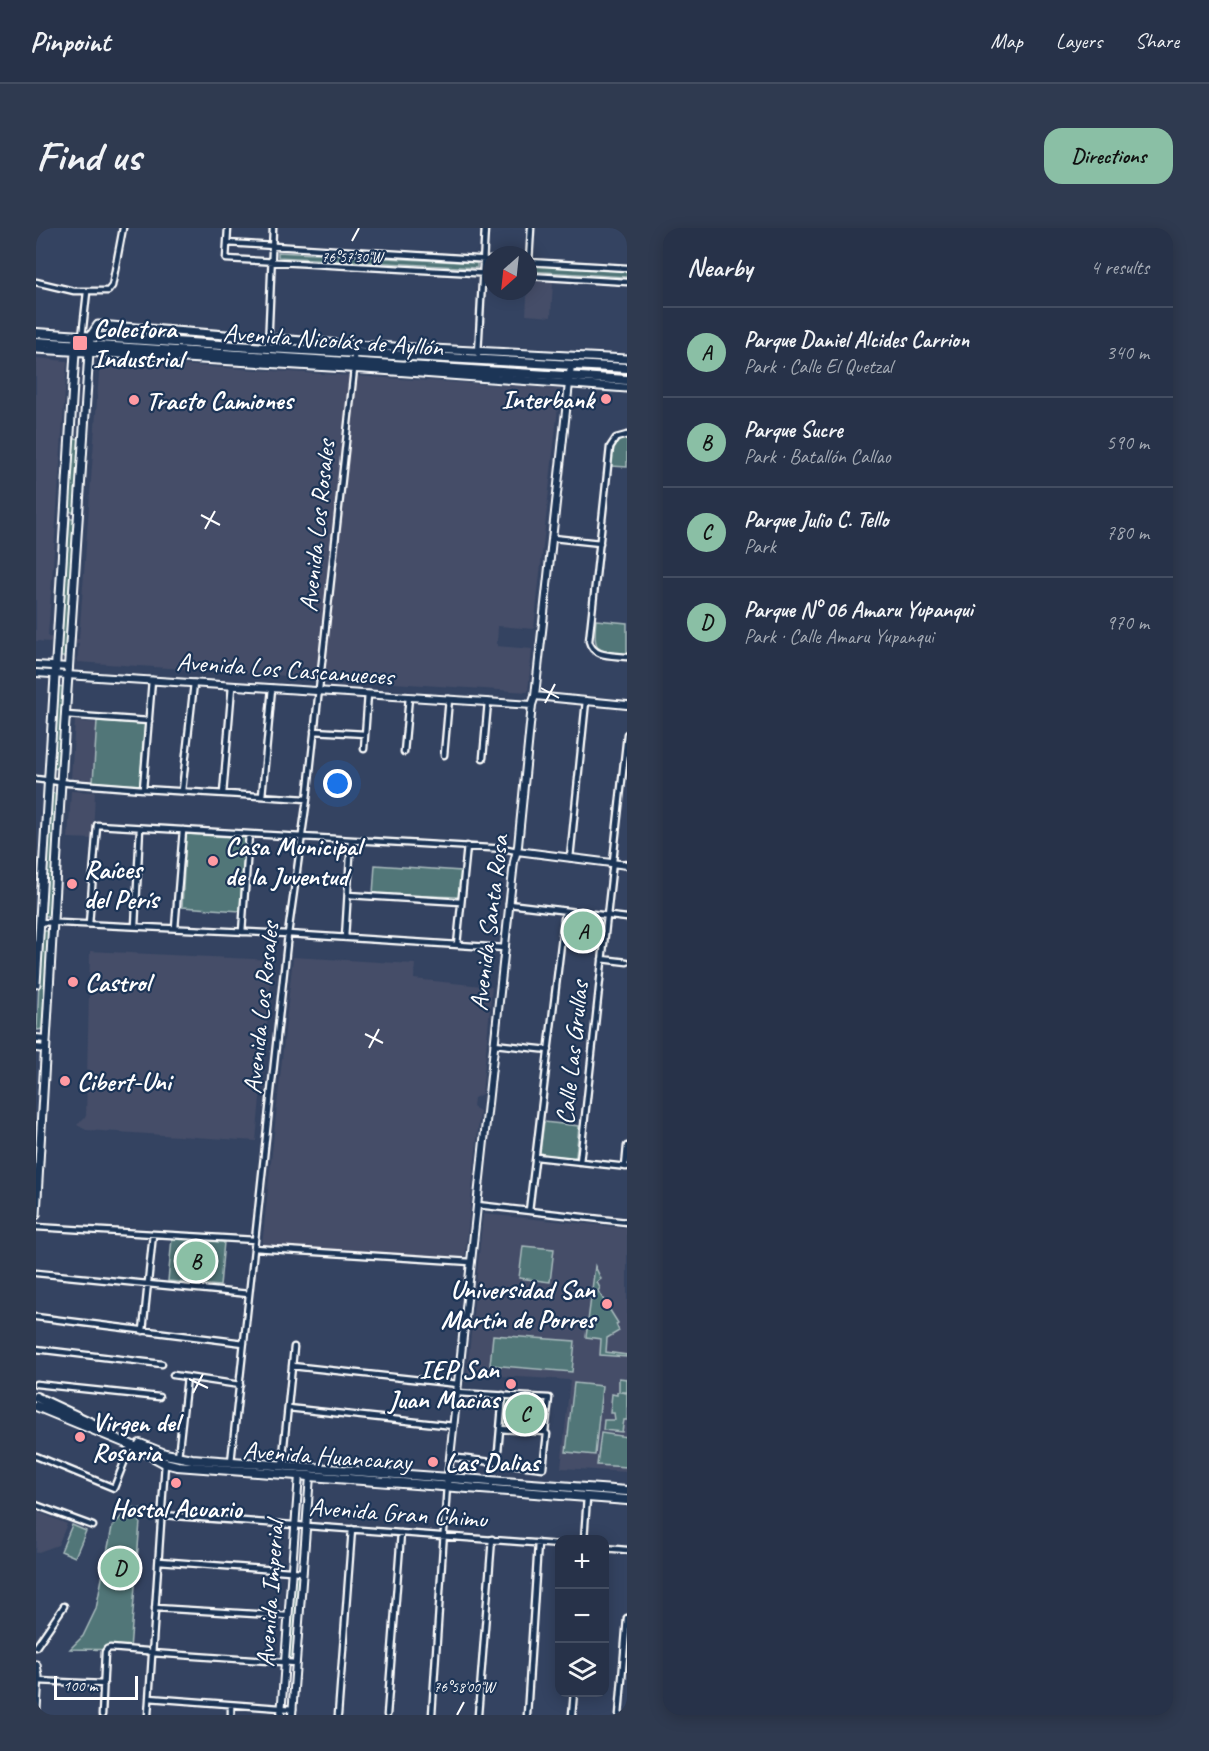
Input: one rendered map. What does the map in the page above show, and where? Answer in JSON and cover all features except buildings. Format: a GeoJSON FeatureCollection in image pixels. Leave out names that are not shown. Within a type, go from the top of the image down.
{"type":"FeatureCollection","features":[{"type":"Feature","properties":{"kind":"main road","name":"Avenida Nicolás de Ayllón"},"geometry":{"type":"LineString","coordinates":[[83,337],[98,326],[269,338],[397,365],[570,381]]}},
{"type":"Feature","properties":{"kind":"main road"},"geometry":{"type":"LineString","coordinates":[[36,328],[48,334]]}},
{"type":"Feature","properties":{"kind":"main road","name":"Avenida Nicolás de Ayllón"},"geometry":{"type":"LineString","coordinates":[[36,333],[155,346],[354,357],[427,350],[571,365],[627,368]]}},
{"type":"Feature","properties":{"kind":"main road"},"geometry":{"type":"LineString","coordinates":[[36,984],[40,922],[38,912],[39,871],[48,780],[75,349],[83,337]]}},
{"type":"Feature","properties":{"kind":"main road"},"geometry":{"type":"LineString","coordinates":[[36,1215],[52,922],[89,350],[83,337]]}},
{"type":"Feature","properties":{"kind":"main road","name":"Avenida Nicolás de Ayllón"},"geometry":{"type":"LineString","coordinates":[[36,342],[75,349]]}},
{"type":"Feature","properties":{"kind":"main road","name":"Avenida Nicolás de Ayllón"},"geometry":{"type":"LineString","coordinates":[[89,350],[155,346],[268,348],[354,357],[380,370],[570,381],[627,380]]}},
{"type":"Feature","properties":{"kind":"main road","name":"Avenida Nicolás de Ayllón"},"geometry":{"type":"LineString","coordinates":[[36,349],[354,357],[396,354],[627,359]]}},
{"type":"Feature","properties":{"kind":"main road"},"geometry":{"type":"LineString","coordinates":[[396,354],[427,350]]}},
{"type":"Feature","properties":{"kind":"main road"},"geometry":{"type":"LineString","coordinates":[[380,370],[397,365]]}},
{"type":"Feature","properties":{"kind":"main road"},"geometry":{"type":"LineString","coordinates":[[570,381],[627,388]]}},
{"type":"Feature","properties":{"kind":"main road"},"geometry":{"type":"LineString","coordinates":[[69,437],[84,438]]}},
{"type":"Feature","properties":{"kind":"main road"},"geometry":{"type":"LineString","coordinates":[[64,517],[79,518]]}},
{"type":"Feature","properties":{"kind":"main road","name":"Avenida Huancaray"},"geometry":{"type":"LineString","coordinates":[[36,1397],[147,1447],[178,1457],[282,1465],[627,1500]]}},
{"type":"Feature","properties":{"kind":"main road","name":"Avenida Huancaray"},"geometry":{"type":"LineString","coordinates":[[36,1406],[131,1445],[165,1463],[191,1468],[627,1491]]}},
{"type":"Feature","properties":{"kind":"main road"},"geometry":{"type":"LineString","coordinates":[[36,1665],[38,1681],[36,1710]]}},
{"type":"Feature","properties":{"kind":"street"},"geometry":{"type":"LineString","coordinates":[[36,282],[74,291],[108,291],[112,286],[123,228]]}},
{"type":"Feature","properties":{"kind":"street"},"geometry":{"type":"LineString","coordinates":[[228,228],[226,259],[482,273]]}},
{"type":"Feature","properties":{"kind":"street"},"geometry":{"type":"LineString","coordinates":[[268,348],[273,228]]}},
{"type":"Feature","properties":{"kind":"street"},"geometry":{"type":"LineString","coordinates":[[484,246],[485,228]]}},
{"type":"Feature","properties":{"kind":"street"},"geometry":{"type":"LineString","coordinates":[[529,246],[531,228]]}},
{"type":"Feature","properties":{"kind":"street"},"geometry":{"type":"LineString","coordinates":[[227,243],[483,259],[478,356]]}},
{"type":"Feature","properties":{"kind":"street"},"geometry":{"type":"LineString","coordinates":[[537,263],[627,268]]}},
{"type":"Feature","properties":{"kind":"street"},"geometry":{"type":"LineString","coordinates":[[537,277],[627,282]]}},
{"type":"Feature","properties":{"kind":"street"},"geometry":{"type":"LineString","coordinates":[[83,337],[87,292]]}},
{"type":"Feature","properties":{"kind":"street","name":"Avenida Los Rosales"},"geometry":{"type":"LineString","coordinates":[[231,1461],[288,934],[307,799],[354,357]]}},
{"type":"Feature","properties":{"kind":"street","name":"Avenida Santa Rosa"},"geometry":{"type":"LineString","coordinates":[[448,1481],[514,858],[517,851],[532,705],[535,696],[571,365]]}},
{"type":"Feature","properties":{"kind":"street"},"geometry":{"type":"LineString","coordinates":[[627,435],[616,438],[610,447],[589,640],[596,652],[627,657]]}},
{"type":"Feature","properties":{"kind":"street"},"geometry":{"type":"LineString","coordinates":[[553,538],[600,543]]}},
{"type":"Feature","properties":{"kind":"street","name":"Avenida Los Cascanueces"},"geometry":{"type":"LineString","coordinates":[[36,665],[55,670],[152,680],[532,705]]}},
{"type":"Feature","properties":{"kind":"street","name":"Avenida Los Cascanueces"},"geometry":{"type":"LineString","coordinates":[[36,673],[55,670]]}},
{"type":"Feature","properties":{"kind":"street"},"geometry":{"type":"LineString","coordinates":[[143,789],[152,680]]}},
{"type":"Feature","properties":{"kind":"street"},"geometry":{"type":"LineString","coordinates":[[182,791],[194,683]]}},
{"type":"Feature","properties":{"kind":"street"},"geometry":{"type":"LineString","coordinates":[[223,794],[232,686]]}},
{"type":"Feature","properties":{"kind":"street"},"geometry":{"type":"LineString","coordinates":[[262,796],[272,688]]}},
{"type":"Feature","properties":{"kind":"street"},"geometry":{"type":"LineString","coordinates":[[364,749],[368,694]]}},
{"type":"Feature","properties":{"kind":"street"},"geometry":{"type":"LineString","coordinates":[[535,696],[627,705]]}},
{"type":"Feature","properties":{"kind":"street"},"geometry":{"type":"LineString","coordinates":[[404,752],[409,697]]}},
{"type":"Feature","properties":{"kind":"street"},"geometry":{"type":"LineString","coordinates":[[444,755],[449,699]]}},
{"type":"Feature","properties":{"kind":"street"},"geometry":{"type":"LineString","coordinates":[[570,858],[586,701]]}},
{"type":"Feature","properties":{"kind":"street"},"geometry":{"type":"LineString","coordinates":[[483,758],[488,702]]}},
{"type":"Feature","properties":{"kind":"street"},"geometry":{"type":"LineString","coordinates":[[66,715],[148,721]]}},
{"type":"Feature","properties":{"kind":"street"},"geometry":{"type":"LineString","coordinates":[[314,731],[365,734]]}},
{"type":"Feature","properties":{"kind":"street","name":"Calle Las Grullas"},"geometry":{"type":"LineString","coordinates":[[580,1162],[627,734]]}},
{"type":"Feature","properties":{"kind":"street"},"geometry":{"type":"LineString","coordinates":[[36,778],[143,789],[307,799]]}},
{"type":"Feature","properties":{"kind":"street"},"geometry":{"type":"LineString","coordinates":[[89,924],[97,825],[507,849],[627,865]]}},
{"type":"Feature","properties":{"kind":"street"},"geometry":{"type":"LineString","coordinates":[[135,926],[140,828]]}},
{"type":"Feature","properties":{"kind":"street"},"geometry":{"type":"LineString","coordinates":[[175,928],[183,830]]}},
{"type":"Feature","properties":{"kind":"street"},"geometry":{"type":"LineString","coordinates":[[242,932],[249,834]]}},
{"type":"Feature","properties":{"kind":"street"},"geometry":{"type":"LineString","coordinates":[[345,938],[351,840]]}},
{"type":"Feature","properties":{"kind":"street"},"geometry":{"type":"LineString","coordinates":[[457,945],[467,846]]}},
{"type":"Feature","properties":{"kind":"street"},"geometry":{"type":"LineString","coordinates":[[348,895],[461,902]]}},
{"type":"Feature","properties":{"kind":"street"},"geometry":{"type":"LineString","coordinates":[[509,904],[627,918]]}},
{"type":"Feature","properties":{"kind":"street"},"geometry":{"type":"LineString","coordinates":[[529,1211],[565,911]]}},
{"type":"Feature","properties":{"kind":"street"},"geometry":{"type":"LineString","coordinates":[[40,922],[288,934],[505,948]]}},
{"type":"Feature","properties":{"kind":"street"},"geometry":{"type":"LineString","coordinates":[[602,959],[627,962]]}},
{"type":"Feature","properties":{"kind":"street"},"geometry":{"type":"LineString","coordinates":[[36,1038],[45,1039]]}},
{"type":"Feature","properties":{"kind":"street"},"geometry":{"type":"LineString","coordinates":[[494,1044],[549,1050]]}},
{"type":"Feature","properties":{"kind":"street"},"geometry":{"type":"LineString","coordinates":[[36,1048],[45,1049]]}},
{"type":"Feature","properties":{"kind":"street"},"geometry":{"type":"LineString","coordinates":[[536,1157],[626,1167],[627,1146]]}},
{"type":"Feature","properties":{"kind":"street"},"geometry":{"type":"LineString","coordinates":[[477,1205],[627,1222]]}},
{"type":"Feature","properties":{"kind":"street"},"geometry":{"type":"LineString","coordinates":[[36,1227],[255,1240]]}},
{"type":"Feature","properties":{"kind":"street"},"geometry":{"type":"LineString","coordinates":[[143,1331],[153,1234]]}},
{"type":"Feature","properties":{"kind":"street"},"geometry":{"type":"LineString","coordinates":[[254,1248],[471,1262]]}},
{"type":"Feature","properties":{"kind":"street"},"geometry":{"type":"LineString","coordinates":[[36,1273],[249,1294]]}},
{"type":"Feature","properties":{"kind":"street"},"geometry":{"type":"LineString","coordinates":[[36,1317],[244,1343]]}},
{"type":"Feature","properties":{"kind":"street"},"geometry":{"type":"LineString","coordinates":[[282,1465],[294,1347]]}},
{"type":"Feature","properties":{"kind":"street"},"geometry":{"type":"LineString","coordinates":[[36,1349],[162,1364]]}},
{"type":"Feature","properties":{"kind":"street"},"geometry":{"type":"LineString","coordinates":[[292,1366],[458,1384]]}},
{"type":"Feature","properties":{"kind":"street"},"geometry":{"type":"LineString","coordinates":[[173,1375],[240,1385]]}},
{"type":"Feature","properties":{"kind":"street"},"geometry":{"type":"LineString","coordinates":[[178,1457],[187,1377]]}},
{"type":"Feature","properties":{"kind":"street"},"geometry":{"type":"LineString","coordinates":[[36,1384],[159,1397]]}},
{"type":"Feature","properties":{"kind":"street"},"geometry":{"type":"LineString","coordinates":[[450,1457],[543,1468],[547,1434],[545,1432],[549,1398],[457,1393]]}},
{"type":"Feature","properties":{"kind":"street"},"geometry":{"type":"LineString","coordinates":[[498,1463],[503,1395]]}},
{"type":"Feature","properties":{"kind":"street"},"geometry":{"type":"LineString","coordinates":[[288,1408],[454,1426]]}},
{"type":"Feature","properties":{"kind":"street"},"geometry":{"type":"LineString","coordinates":[[500,1429],[545,1432]]}},
{"type":"Feature","properties":{"kind":"street"},"geometry":{"type":"LineString","coordinates":[[36,1456],[114,1488],[131,1445]]}},
{"type":"Feature","properties":{"kind":"street"},"geometry":{"type":"LineString","coordinates":[[148,1715],[165,1463]]}},
{"type":"Feature","properties":{"kind":"street","name":"Avenida Imperial"},"geometry":{"type":"LineString","coordinates":[[281,1712],[299,1475]]}},
{"type":"Feature","properties":{"kind":"street","name":"Avenida Imperial"},"geometry":{"type":"LineString","coordinates":[[293,1712],[310,1476]]}},
{"type":"Feature","properties":{"kind":"street"},"geometry":{"type":"LineString","coordinates":[[432,1715],[448,1481]]}},
{"type":"Feature","properties":{"kind":"street"},"geometry":{"type":"LineString","coordinates":[[584,1535],[587,1496]]}},
{"type":"Feature","properties":{"kind":"street"},"geometry":{"type":"LineString","coordinates":[[36,1505],[93,1526]]}},
{"type":"Feature","properties":{"kind":"street","name":"Avenida Gran Chimu"},"geometry":{"type":"LineString","coordinates":[[162,1515],[555,1545]]}},
{"type":"Feature","properties":{"kind":"street"},"geometry":{"type":"LineString","coordinates":[[338,1715],[351,1529]]}},
{"type":"Feature","properties":{"kind":"street"},"geometry":{"type":"LineString","coordinates":[[387,1715],[401,1533]]}},
{"type":"Feature","properties":{"kind":"street"},"geometry":{"type":"LineString","coordinates":[[478,1715],[492,1539]]}},
{"type":"Feature","properties":{"kind":"street"},"geometry":{"type":"LineString","coordinates":[[527,1715],[538,1543]]}},
{"type":"Feature","properties":{"kind":"street"},"geometry":{"type":"LineString","coordinates":[[609,1548],[627,1550]]}},
{"type":"Feature","properties":{"kind":"street"},"geometry":{"type":"LineString","coordinates":[[159,1561],[303,1572]]}},
{"type":"Feature","properties":{"kind":"street"},"geometry":{"type":"LineString","coordinates":[[36,1647],[64,1606]]}},
{"type":"Feature","properties":{"kind":"street"},"geometry":{"type":"LineString","coordinates":[[156,1608],[288,1616]]}},
{"type":"Feature","properties":{"kind":"street"},"geometry":{"type":"LineString","coordinates":[[619,1715],[627,1618]]}},
{"type":"Feature","properties":{"kind":"street"},"geometry":{"type":"LineString","coordinates":[[102,1715],[107,1649],[296,1663]]}},
{"type":"Feature","properties":{"kind":"street"},"geometry":{"type":"LineString","coordinates":[[38,1681],[104,1684]]}},
{"type":"Feature","properties":{"kind":"street"},"geometry":{"type":"LineString","coordinates":[[572,1715],[574,1697]]}},
{"type":"Feature","properties":{"kind":"street"},"geometry":{"type":"LineString","coordinates":[[149,1698],[293,1712]]}},
{"type":"Feature","properties":{"kind":"street"},"geometry":{"type":"LineString","coordinates":[[231,1705],[231,1715]]}},
{"type":"Feature","properties":{"kind":"shaded area"},"geometry":{"type":"Polygon","coordinates":[[[537,281],[553,282],[551,317],[526,315],[527,300],[537,300],[537,281]]]}},
{"type":"Feature","properties":{"kind":"shaded area"},"geometry":{"type":"Polygon","coordinates":[[[36,358],[67,361],[48,637],[79,639],[100,360],[560,389],[534,629],[498,626],[497,646],[532,649],[528,692],[77,662],[79,644],[36,641],[36,358]]]}},
{"type":"Feature","properties":{"kind":"shaded area"},"geometry":{"type":"Polygon","coordinates":[[[75,721],[97,723],[93,780],[71,778],[75,721]]]}},
{"type":"Feature","properties":{"kind":"shaded area"},"geometry":{"type":"Polygon","coordinates":[[[71,791],[95,792],[93,839],[68,838],[71,791]]]}},
{"type":"Feature","properties":{"kind":"shaded area"},"geometry":{"type":"Polygon","coordinates":[[[90,951],[273,960],[256,1141],[86,1130],[77,1125],[86,1116],[90,951]]]}},
{"type":"Feature","properties":{"kind":"shaded area"},"geometry":{"type":"Polygon","coordinates":[[[293,957],[415,964],[414,979],[492,987],[482,1094],[474,1098],[473,1107],[480,1111],[465,1257],[262,1245],[293,957]]]}},
{"type":"Feature","properties":{"kind":"shaded area"},"geometry":{"type":"Polygon","coordinates":[[[483,1214],[627,1228],[627,1472],[561,1468],[570,1380],[467,1374],[483,1214]]]}},
{"type":"Feature","properties":{"kind":"shaded area"},"geometry":{"type":"Polygon","coordinates":[[[38,1512],[67,1524],[58,1545],[36,1553],[38,1512]]]}},
{"type":"Feature","properties":{"kind":"green space"},"geometry":{"type":"Polygon","coordinates":[[[278,252],[477,263],[477,268],[278,257],[278,252]]]}},
{"type":"Feature","properties":{"kind":"green space"},"geometry":{"type":"Polygon","coordinates":[[[537,265],[627,270],[627,277],[537,272],[537,265]]]}},
{"type":"Feature","properties":{"kind":"green space"},"geometry":{"type":"Polygon","coordinates":[[[74,438],[81,439],[75,513],[69,511],[74,438]]]}},
{"type":"Feature","properties":{"kind":"green space"},"geometry":{"type":"Polygon","coordinates":[[[627,438],[627,467],[611,466],[616,444],[627,438]]]}},
{"type":"Feature","properties":{"kind":"green space"},"geometry":{"type":"Polygon","coordinates":[[[70,518],[75,518],[67,657],[59,657],[70,518]]]}},
{"type":"Feature","properties":{"kind":"green space"},"geometry":{"type":"Polygon","coordinates":[[[596,620],[627,623],[627,654],[609,652],[599,648],[595,638],[596,620]]]}},
{"type":"Feature","properties":{"kind":"green space"},"geometry":{"type":"Polygon","coordinates":[[[57,686],[65,687],[60,769],[52,768],[57,686]]]}},
{"type":"Feature","properties":{"kind":"green space"},"geometry":{"type":"Polygon","coordinates":[[[97,721],[145,724],[140,785],[93,782],[97,721]]]}},
{"type":"Feature","properties":{"kind":"green space"},"geometry":{"type":"Polygon","coordinates":[[[51,793],[58,794],[50,916],[42,916],[51,793]]]}},
{"type":"Feature","properties":{"kind":"green space"},"geometry":{"type":"Polygon","coordinates":[[[186,834],[245,838],[240,911],[182,907],[186,834]]]}},
{"type":"Feature","properties":{"kind":"green space"},"geometry":{"type":"Polygon","coordinates":[[[375,865],[461,871],[459,897],[373,894],[375,865]]]}},
{"type":"Feature","properties":{"kind":"green space"},"geometry":{"type":"Polygon","coordinates":[[[568,915],[601,919],[598,947],[564,943],[568,915]]]}},
{"type":"Feature","properties":{"kind":"green space"},"geometry":{"type":"Polygon","coordinates":[[[41,931],[49,931],[43,1029],[37,1030],[41,931]]]}},
{"type":"Feature","properties":{"kind":"green space"},"geometry":{"type":"Polygon","coordinates":[[[544,1122],[579,1126],[574,1158],[540,1152],[544,1122]]]}},
{"type":"Feature","properties":{"kind":"green space"},"geometry":{"type":"Polygon","coordinates":[[[172,1238],[224,1242],[220,1286],[168,1281],[172,1238]]]}},
{"type":"Feature","properties":{"kind":"green space"},"geometry":{"type":"Polygon","coordinates":[[[523,1246],[554,1249],[550,1282],[519,1278],[523,1246]]]}},
{"type":"Feature","properties":{"kind":"green space"},"geometry":{"type":"Polygon","coordinates":[[[595,1266],[601,1279],[597,1282],[600,1288],[598,1291],[618,1323],[616,1324],[619,1331],[607,1338],[606,1352],[627,1355],[627,1357],[600,1355],[601,1339],[586,1337],[595,1266]]]}},
{"type":"Feature","properties":{"kind":"green space"},"geometry":{"type":"Polygon","coordinates":[[[493,1335],[575,1341],[572,1372],[490,1365],[493,1335]]]}},
{"type":"Feature","properties":{"kind":"green space"},"geometry":{"type":"Polygon","coordinates":[[[619,1378],[627,1379],[627,1392],[620,1392],[627,1393],[627,1420],[624,1420],[622,1432],[603,1430],[604,1420],[615,1420],[614,1413],[610,1413],[612,1394],[617,1395],[619,1392],[619,1378]]]}},
{"type":"Feature","properties":{"kind":"green space"},"geometry":{"type":"Polygon","coordinates":[[[574,1383],[602,1386],[595,1455],[566,1452],[574,1383]]]}},
{"type":"Feature","properties":{"kind":"green space"},"geometry":{"type":"Polygon","coordinates":[[[506,1397],[544,1398],[547,1402],[543,1428],[505,1426],[506,1397]]]}},
{"type":"Feature","properties":{"kind":"green space"},"geometry":{"type":"Polygon","coordinates":[[[601,1433],[627,1437],[627,1467],[597,1465],[601,1433]]]}},
{"type":"Feature","properties":{"kind":"green space"},"geometry":{"type":"Polygon","coordinates":[[[129,1508],[141,1509],[130,1650],[70,1649],[83,1636],[96,1609],[112,1527],[129,1508]]]}},
{"type":"Feature","properties":{"kind":"green space"},"geometry":{"type":"Polygon","coordinates":[[[72,1525],[86,1531],[75,1557],[61,1551],[72,1525]]]}},
{"type":"Feature","properties":{"kind":"green space"},"geometry":{"type":"Polygon","coordinates":[[[294,1574],[299,1576],[291,1659],[287,1657],[294,1574]]]}},
{"type":"Feature","properties":{"kind":"place","name":"Colectora Industrial"},"geometry":{"type":"Point","coordinates":[80,343]}},
{"type":"Feature","properties":{"kind":"place","name":"Interbank"},"geometry":{"type":"Point","coordinates":[606,399]}},
{"type":"Feature","properties":{"kind":"place","name":"Tracto Camiones"},"geometry":{"type":"Point","coordinates":[134,400]}},
{"type":"Feature","properties":{"kind":"place","name":"Casa Municipal de la Juventud"},"geometry":{"type":"Point","coordinates":[213,861]}},
{"type":"Feature","properties":{"kind":"place","name":"Raíces del Perís"},"geometry":{"type":"Point","coordinates":[72,884]}},
{"type":"Feature","properties":{"kind":"place","name":"Parque Daniel Alcides Carrion"},"geometry":{"type":"Point","coordinates":[583,931]}},
{"type":"Feature","properties":{"kind":"place","name":"Castrol"},"geometry":{"type":"Point","coordinates":[73,982]}},
{"type":"Feature","properties":{"kind":"place","name":"Cibert-Uni"},"geometry":{"type":"Point","coordinates":[65,1081]}},
{"type":"Feature","properties":{"kind":"place","name":"Parque Sucre"},"geometry":{"type":"Point","coordinates":[196,1261]}},
{"type":"Feature","properties":{"kind":"place","name":"Universidad San Martín de Porres"},"geometry":{"type":"Point","coordinates":[607,1304]}},
{"type":"Feature","properties":{"kind":"place","name":"IEP San Juan Macias"},"geometry":{"type":"Point","coordinates":[511,1384]}},
{"type":"Feature","properties":{"kind":"place","name":"Parque Julio C. Tello"},"geometry":{"type":"Point","coordinates":[525,1414]}},
{"type":"Feature","properties":{"kind":"place","name":"Virgen del Rosaria"},"geometry":{"type":"Point","coordinates":[80,1437]}},
{"type":"Feature","properties":{"kind":"place","name":"Las Dalias"},"geometry":{"type":"Point","coordinates":[433,1462]}},
{"type":"Feature","properties":{"kind":"place","name":"Hostal Acuario"},"geometry":{"type":"Point","coordinates":[176,1483]}},
{"type":"Feature","properties":{"kind":"place","name":"Parque N° 06 Amaru Yupanqui"},"geometry":{"type":"Point","coordinates":[120,1568]}}]}
